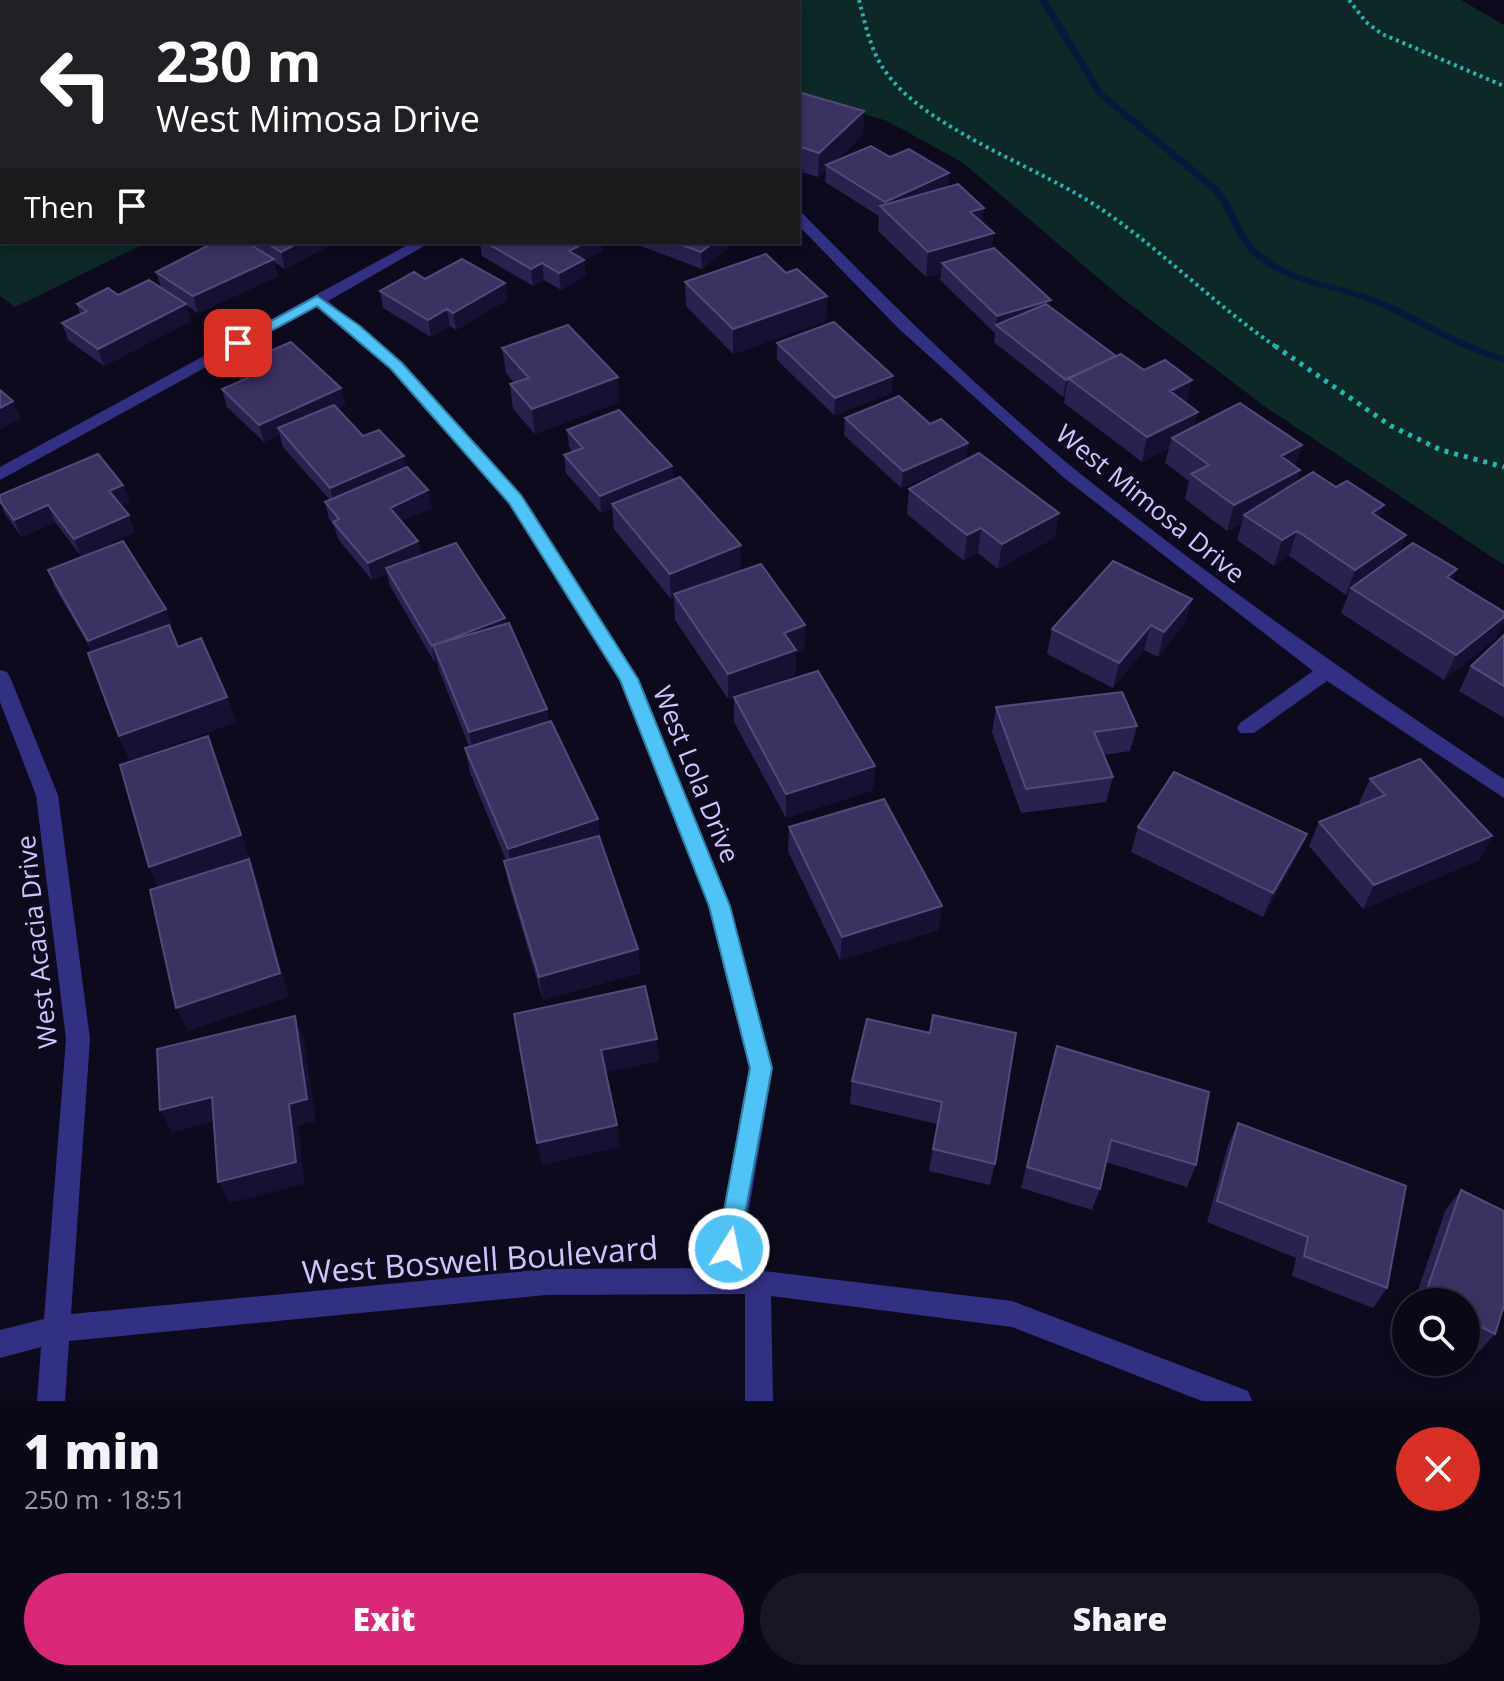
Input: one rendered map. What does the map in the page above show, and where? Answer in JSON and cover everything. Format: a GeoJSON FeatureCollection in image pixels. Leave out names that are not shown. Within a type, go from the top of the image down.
{"type":"FeatureCollection","features":[{"type":"Feature","properties":{"kind":"street","name":"West Mimosa Drive"},"geometry":{"type":"LineString","coordinates":[[800,219],[904,325],[1018,429],[1160,546],[1327,671],[1504,790]]}},
{"type":"Feature","properties":{"kind":"street"},"geometry":{"type":"LineString","coordinates":[[0,474],[420,244]]}},
{"type":"Feature","properties":{"kind":"street","name":"West Lola Drive"},"geometry":{"type":"LineString","coordinates":[[317,300],[396,366],[515,499],[629,679],[719,906],[761,1068],[724,1279]]}},
{"type":"Feature","properties":{"kind":"street"},"geometry":{"type":"LineString","coordinates":[[1247,728],[1327,671]]}},
{"type":"Feature","properties":{"kind":"street","name":"West Acacia Drive"},"geometry":{"type":"LineString","coordinates":[[0,677],[47,795],[78,1039],[51,1401]]}},
{"type":"Feature","properties":{"kind":"street","name":"West Boswell Boulevard"},"geometry":{"type":"LineString","coordinates":[[0,1344],[58,1329],[546,1282],[724,1279],[1012,1314],[1238,1401]]}},
{"type":"Feature","properties":{"kind":"street"},"geometry":{"type":"LineString","coordinates":[[758,1281],[759,1401]]}},
{"type":"Feature","properties":{"kind":"path"},"geometry":{"type":"LineString","coordinates":[[859,0],[870,41],[884,70],[914,101],[960,131],[1099,207],[1145,241],[1235,319],[1391,426],[1441,450],[1504,467]]}},
{"type":"Feature","properties":{"kind":"path"},"geometry":{"type":"LineString","coordinates":[[1349,0],[1360,16],[1382,34],[1504,86]]}},
{"type":"Feature","properties":{"kind":"green space"},"geometry":{"type":"Polygon","coordinates":[[[800,0],[1461,0],[1504,25],[1504,565],[1264,406],[1118,295],[962,162],[887,121],[800,95],[800,0]]]}},
{"type":"Feature","properties":{"kind":"green space"},"geometry":{"type":"Polygon","coordinates":[[[0,244],[144,244],[15,307],[0,296],[0,244]]]}},
{"type":"Feature","properties":{"kind":"building"},"geometry":{"type":"Polygon","coordinates":[[[800,93],[864,111],[819,153],[800,147],[800,93]]]}},
{"type":"Feature","properties":{"kind":"building"},"geometry":{"type":"Polygon","coordinates":[[[871,146],[890,157],[909,149],[949,173],[885,202],[826,165],[871,146]]]}},
{"type":"Feature","properties":{"kind":"building"},"geometry":{"type":"Polygon","coordinates":[[[958,184],[984,208],[970,212],[994,233],[928,252],[880,206],[958,184]]]}},
{"type":"Feature","properties":{"kind":"building"},"geometry":{"type":"Polygon","coordinates":[[[211,244],[249,244],[274,259],[193,296],[156,272],[211,244]]]}},
{"type":"Feature","properties":{"kind":"building"},"geometry":{"type":"Polygon","coordinates":[[[268,244],[296,244],[281,252],[268,244]]]}},
{"type":"Feature","properties":{"kind":"building"},"geometry":{"type":"Polygon","coordinates":[[[488,244],[582,244],[569,251],[584,260],[559,273],[542,263],[531,269],[488,244]]]}},
{"type":"Feature","properties":{"kind":"building"},"geometry":{"type":"Polygon","coordinates":[[[679,244],[711,244],[701,252],[679,244]]]}},
{"type":"Feature","properties":{"kind":"building"},"geometry":{"type":"Polygon","coordinates":[[[994,248],[1051,300],[997,316],[942,263],[994,248]]]}},
{"type":"Feature","properties":{"kind":"building"},"geometry":{"type":"Polygon","coordinates":[[[766,254],[786,273],[797,269],[827,296],[733,329],[685,282],[766,254]]]}},
{"type":"Feature","properties":{"kind":"building"},"geometry":{"type":"Polygon","coordinates":[[[462,259],[505,283],[453,313],[447,309],[428,320],[380,291],[414,272],[425,279],[462,259]]]}},
{"type":"Feature","properties":{"kind":"building"},"geometry":{"type":"Polygon","coordinates":[[[149,280],[186,304],[98,349],[62,323],[87,311],[77,304],[108,288],[118,295],[149,280]]]}},
{"type":"Feature","properties":{"kind":"building"},"geometry":{"type":"Polygon","coordinates":[[[1046,304],[1116,356],[1066,380],[996,325],[1046,304]]]}},
{"type":"Feature","properties":{"kind":"building"},"geometry":{"type":"Polygon","coordinates":[[[834,322],[893,376],[835,398],[777,343],[834,322]]]}},
{"type":"Feature","properties":{"kind":"building"},"geometry":{"type":"Polygon","coordinates":[[[568,325],[618,377],[532,409],[510,384],[529,378],[502,348],[568,325]]]}},
{"type":"Feature","properties":{"kind":"building"},"geometry":{"type":"Polygon","coordinates":[[[291,342],[341,388],[259,425],[222,389],[248,378],[236,366],[291,342]]]}},
{"type":"Feature","properties":{"kind":"building"},"geometry":{"type":"Polygon","coordinates":[[[1121,354],[1144,370],[1165,360],[1192,380],[1170,391],[1198,412],[1147,437],[1068,378],[1121,354]]]}},
{"type":"Feature","properties":{"kind":"building"},"geometry":{"type":"Polygon","coordinates":[[[0,390],[13,401],[0,408],[0,390]]]}},
{"type":"Feature","properties":{"kind":"building"},"geometry":{"type":"Polygon","coordinates":[[[899,396],[930,424],[941,419],[968,443],[903,471],[845,418],[899,396]]]}},
{"type":"Feature","properties":{"kind":"building"},"geometry":{"type":"Polygon","coordinates":[[[1240,403],[1302,445],[1281,456],[1300,470],[1234,505],[1191,474],[1209,465],[1172,438],[1240,403]]]}},
{"type":"Feature","properties":{"kind":"building"},"geometry":{"type":"Polygon","coordinates":[[[334,405],[363,436],[379,430],[404,456],[330,488],[278,428],[334,405]]]}},
{"type":"Feature","properties":{"kind":"building"},"geometry":{"type":"Polygon","coordinates":[[[619,410],[672,466],[600,496],[564,455],[583,448],[567,430],[619,410]]]}},
{"type":"Feature","properties":{"kind":"building"},"geometry":{"type":"Polygon","coordinates":[[[979,453],[1059,513],[1002,544],[981,528],[967,535],[909,489],[979,453]]]}},
{"type":"Feature","properties":{"kind":"building"},"geometry":{"type":"Polygon","coordinates":[[[98,454],[123,485],[109,491],[129,515],[74,539],[48,505],[14,520],[0,501],[0,495],[98,454]]]}},
{"type":"Feature","properties":{"kind":"building"},"geometry":{"type":"Polygon","coordinates":[[[407,467],[428,490],[390,508],[418,541],[368,563],[333,522],[339,519],[325,502],[407,467]]]}},
{"type":"Feature","properties":{"kind":"building"},"geometry":{"type":"Polygon","coordinates":[[[1313,472],[1336,487],[1347,481],[1384,505],[1372,513],[1406,535],[1355,570],[1297,531],[1282,540],[1244,515],[1313,472]]]}},
{"type":"Feature","properties":{"kind":"building"},"geometry":{"type":"Polygon","coordinates":[[[680,477],[741,545],[670,574],[612,504],[680,477]]]}},
{"type":"Feature","properties":{"kind":"building"},"geometry":{"type":"Polygon","coordinates":[[[123,541],[166,609],[88,641],[48,570],[123,541]]]}},
{"type":"Feature","properties":{"kind":"building"},"geometry":{"type":"Polygon","coordinates":[[[456,543],[505,618],[432,646],[386,568],[456,543]]]}},
{"type":"Feature","properties":{"kind":"building"},"geometry":{"type":"Polygon","coordinates":[[[1413,543],[1457,569],[1447,577],[1504,612],[1504,617],[1456,655],[1351,588],[1413,543]]]}},
{"type":"Feature","properties":{"kind":"building"},"geometry":{"type":"Polygon","coordinates":[[[1113,561],[1192,599],[1164,632],[1151,625],[1119,663],[1052,629],[1113,561]]]}},
{"type":"Feature","properties":{"kind":"building"},"geometry":{"type":"Polygon","coordinates":[[[761,564],[805,625],[784,633],[796,650],[728,674],[674,594],[761,564]]]}},
{"type":"Feature","properties":{"kind":"building"},"geometry":{"type":"Polygon","coordinates":[[[509,623],[547,709],[469,732],[433,645],[509,623]]]}},
{"type":"Feature","properties":{"kind":"building"},"geometry":{"type":"Polygon","coordinates":[[[169,625],[178,647],[201,638],[227,697],[119,736],[88,653],[169,625]]]}},
{"type":"Feature","properties":{"kind":"building"},"geometry":{"type":"Polygon","coordinates":[[[1504,635],[1504,686],[1471,666],[1504,635]]]}},
{"type":"Feature","properties":{"kind":"building"},"geometry":{"type":"Polygon","coordinates":[[[818,671],[875,766],[786,794],[734,697],[818,671]]]}},
{"type":"Feature","properties":{"kind":"building"},"geometry":{"type":"Polygon","coordinates":[[[1122,692],[1137,726],[1094,732],[1113,777],[1026,789],[996,707],[1122,692]]]}},
{"type":"Feature","properties":{"kind":"building"},"geometry":{"type":"Polygon","coordinates":[[[551,721],[598,819],[508,849],[465,748],[551,721]]]}},
{"type":"Feature","properties":{"kind":"building"},"geometry":{"type":"Polygon","coordinates":[[[208,736],[241,835],[149,867],[120,765],[208,736]]]}},
{"type":"Feature","properties":{"kind":"building"},"geometry":{"type":"Polygon","coordinates":[[[1420,759],[1492,836],[1374,885],[1319,822],[1385,795],[1370,779],[1420,759]]]}},
{"type":"Feature","properties":{"kind":"building"},"geometry":{"type":"Polygon","coordinates":[[[1174,772],[1307,834],[1273,893],[1138,827],[1174,772]]]}},
{"type":"Feature","properties":{"kind":"building"},"geometry":{"type":"Polygon","coordinates":[[[884,799],[942,906],[842,937],[789,827],[884,799]]]}},
{"type":"Feature","properties":{"kind":"building"},"geometry":{"type":"Polygon","coordinates":[[[599,836],[638,949],[539,977],[504,861],[599,836]]]}},
{"type":"Feature","properties":{"kind":"building"},"geometry":{"type":"Polygon","coordinates":[[[249,859],[280,973],[176,1008],[150,890],[249,859]]]}},
{"type":"Feature","properties":{"kind":"building"},"geometry":{"type":"Polygon","coordinates":[[[645,986],[657,1039],[601,1050],[617,1125],[537,1143],[514,1014],[645,986]]]}},
{"type":"Feature","properties":{"kind":"building"},"geometry":{"type":"Polygon","coordinates":[[[933,1015],[1016,1033],[995,1164],[933,1149],[942,1102],[852,1081],[867,1019],[930,1033],[933,1015]]]}},
{"type":"Feature","properties":{"kind":"building"},"geometry":{"type":"Polygon","coordinates":[[[295,1016],[307,1099],[289,1104],[296,1162],[218,1182],[212,1097],[160,1110],[157,1049],[295,1016]]]}},
{"type":"Feature","properties":{"kind":"building"},"geometry":{"type":"Polygon","coordinates":[[[1057,1046],[1209,1092],[1196,1165],[1111,1140],[1100,1189],[1027,1167],[1057,1046]]]}},
{"type":"Feature","properties":{"kind":"building"},"geometry":{"type":"Polygon","coordinates":[[[1238,1123],[1406,1186],[1387,1288],[1304,1256],[1308,1237],[1217,1201],[1238,1123]]]}},
{"type":"Feature","properties":{"kind":"building"},"geometry":{"type":"Polygon","coordinates":[[[1461,1190],[1504,1211],[1504,1305],[1495,1334],[1480,1326],[1480,1288],[1427,1288],[1461,1190]]]}},
{"type":"Feature","properties":{"kind":"waterway"},"geometry":{"type":"LineString","coordinates":[[1043,0],[1100,93],[1216,190],[1247,242],[1260,257],[1286,272],[1375,301],[1454,341],[1504,359]]}},
{"type":"Feature","properties":{"kind":"route"},"geometry":{"type":"LineString","coordinates":[[238,343],[317,300],[355,329],[396,366],[515,499],[629,679],[719,906],[761,1068],[729,1249]]}}]}
